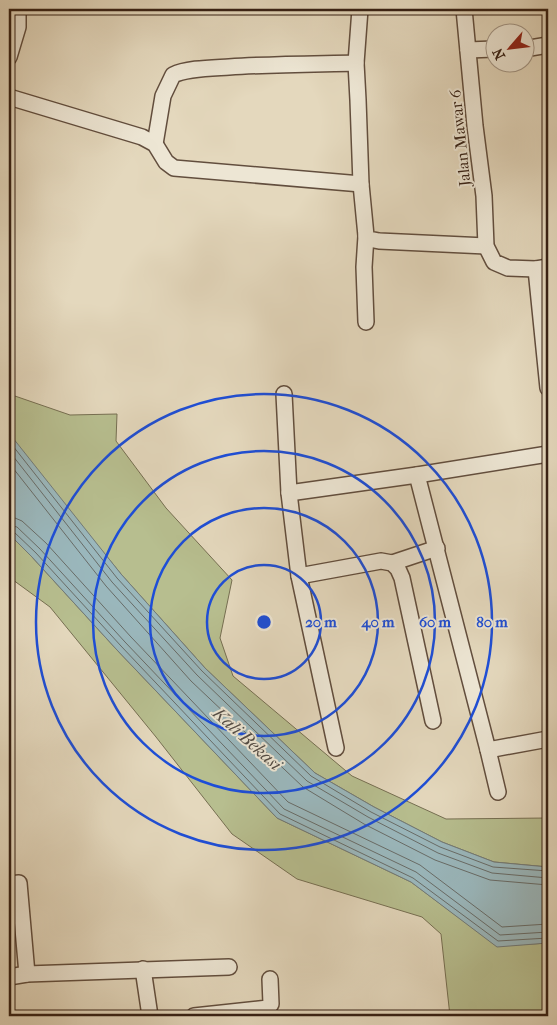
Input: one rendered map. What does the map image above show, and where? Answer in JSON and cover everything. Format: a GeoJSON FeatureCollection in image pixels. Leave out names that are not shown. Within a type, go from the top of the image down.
{"type":"FeatureCollection","features":[{"type":"Feature","properties":{"kind":"street"},"geometry":{"type":"LineString","coordinates":[[10,49],[18,27],[18,9]]}},
{"type":"Feature","properties":{"kind":"street"},"geometry":{"type":"LineString","coordinates":[[360,9],[356,62],[361,184],[366,236],[364,267],[366,322]]}},
{"type":"Feature","properties":{"kind":"street","name":"Jalan Mawar 6"},"geometry":{"type":"LineString","coordinates":[[464,9],[475,126],[484,196],[486,246],[494,262],[508,268],[542,268]]}},
{"type":"Feature","properties":{"kind":"street"},"geometry":{"type":"LineString","coordinates":[[534,47],[548,45]]}},
{"type":"Feature","properties":{"kind":"street"},"geometry":{"type":"LineString","coordinates":[[468,50],[484,49]]}},
{"type":"Feature","properties":{"kind":"street"},"geometry":{"type":"LineString","coordinates":[[155,144],[163,96],[173,74],[209,68],[254,65],[356,62]]}},
{"type":"Feature","properties":{"kind":"street"},"geometry":{"type":"LineString","coordinates":[[9,97],[142,137],[155,144],[166,162],[174,168],[361,184]]}},
{"type":"Feature","properties":{"kind":"street"},"geometry":{"type":"LineString","coordinates":[[366,236],[379,241],[486,246]]}},
{"type":"Feature","properties":{"kind":"street"},"geometry":{"type":"LineString","coordinates":[[542,268],[548,388]]}},
{"type":"Feature","properties":{"kind":"street"},"geometry":{"type":"LineString","coordinates":[[284,394],[289,493],[299,576],[336,748]]}},
{"type":"Feature","properties":{"kind":"street"},"geometry":{"type":"LineString","coordinates":[[289,493],[548,454]]}},
{"type":"Feature","properties":{"kind":"street"},"geometry":{"type":"LineString","coordinates":[[417,475],[498,792]]}},
{"type":"Feature","properties":{"kind":"street"},"geometry":{"type":"LineString","coordinates":[[299,576],[381,561],[392,563],[437,548]]}},
{"type":"Feature","properties":{"kind":"street"},"geometry":{"type":"LineString","coordinates":[[392,563],[398,569],[402,578],[433,721]]}},
{"type":"Feature","properties":{"kind":"street"},"geometry":{"type":"LineString","coordinates":[[488,750],[548,739]]}},
{"type":"Feature","properties":{"kind":"street"},"geometry":{"type":"LineString","coordinates":[[9,884],[19,883],[27,974]]}},
{"type":"Feature","properties":{"kind":"street"},"geometry":{"type":"LineString","coordinates":[[9,977],[27,974],[229,966]]}},
{"type":"Feature","properties":{"kind":"street"},"geometry":{"type":"LineString","coordinates":[[143,969],[150,1016]]}},
{"type":"Feature","properties":{"kind":"street"},"geometry":{"type":"LineString","coordinates":[[194,1016],[268,1008],[271,1004],[270,980]]}},
{"type":"Feature","properties":{"kind":"green space"},"geometry":{"type":"Polygon","coordinates":[[[12,395],[70,415],[117,414],[116,441],[166,508],[232,580],[220,638],[233,676],[352,776],[446,819],[548,818],[548,867],[494,862],[442,842],[374,807],[315,773],[205,668],[121,574],[9,436],[9,398],[12,395]]]}},
{"type":"Feature","properties":{"kind":"green space"},"geometry":{"type":"Polygon","coordinates":[[[9,534],[277,818],[411,882],[497,946],[548,943],[548,1016],[450,1016],[441,934],[422,917],[297,879],[232,834],[50,607],[9,577],[9,534]]]}},
{"type":"Feature","properties":{"kind":"water","name":"Kali Bekasi"},"geometry":{"type":"Polygon","coordinates":[[[9,433],[121,574],[205,668],[315,773],[374,807],[442,842],[494,862],[548,867],[548,943],[497,947],[411,882],[277,818],[9,534],[9,433]]]}}]}
